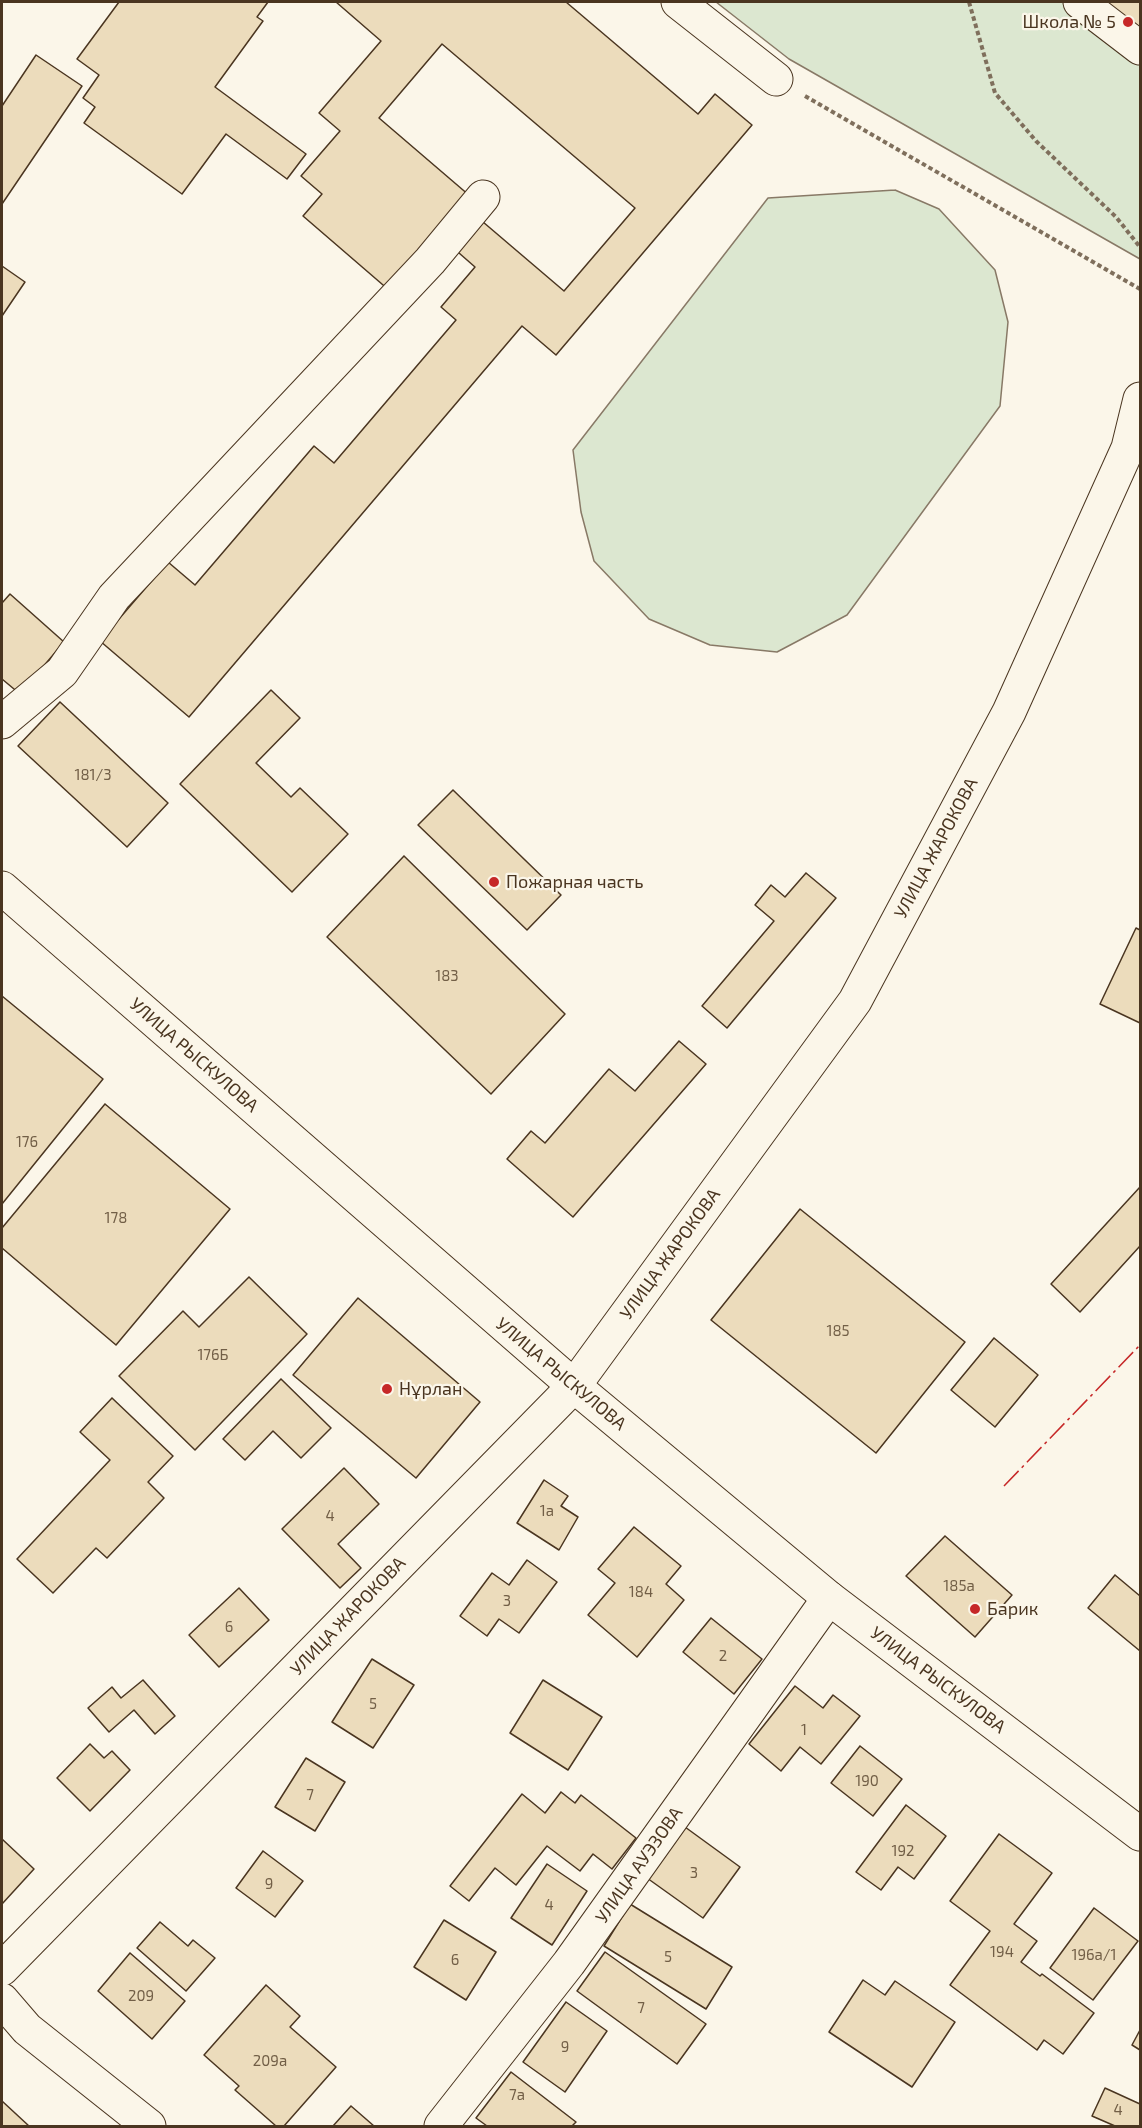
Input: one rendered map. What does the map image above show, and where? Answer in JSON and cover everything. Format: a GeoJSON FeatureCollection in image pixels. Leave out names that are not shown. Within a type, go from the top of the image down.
{"type":"FeatureCollection","features":[{"type":"Feature","properties":{"kind":"street"},"geometry":{"type":"LineString","coordinates":[[678,2],[776,80]]}},
{"type":"Feature","properties":{"kind":"street"},"geometry":{"type":"LineString","coordinates":[[1080,2],[1140,48]]}},
{"type":"Feature","properties":{"kind":"street"},"geometry":{"type":"LineString","coordinates":[[2,722],[62,672],[114,597],[430,261],[483,197]]}},
{"type":"Feature","properties":{"kind":"street","name":"УЛИЦА ЖАРОКОВА"},"geometry":{"type":"LineString","coordinates":[[2,1969],[574,1386],[855,1000],[1009,712],[1128,448],[1140,399]]}},
{"type":"Feature","properties":{"kind":"street","name":"УЛИЦА РЫСКУЛОВА"},"geometry":{"type":"LineString","coordinates":[[2,888],[574,1386],[829,1598],[1140,1834]]}},
{"type":"Feature","properties":{"kind":"street","name":"УЛИЦА АУЭЗОВА"},"geometry":{"type":"LineString","coordinates":[[441,2127],[569,1964],[829,1598]]}},
{"type":"Feature","properties":{"kind":"street"},"geometry":{"type":"LineString","coordinates":[[2,2000],[27,2029],[149,2127]]}},
{"type":"Feature","properties":{"kind":"path"},"geometry":{"type":"LineString","coordinates":[[969,2],[995,93],[1036,141],[1116,217],[1140,247]]}},
{"type":"Feature","properties":{"kind":"path"},"geometry":{"type":"LineString","coordinates":[[776,80],[1140,289]]}},
{"type":"Feature","properties":{"kind":"green space"},"geometry":{"type":"Polygon","coordinates":[[[716,2],[1104,2],[1140,27],[1140,259],[789,59],[716,2]]]}},
{"type":"Feature","properties":{"kind":"green space"},"geometry":{"type":"Polygon","coordinates":[[[895,190],[939,209],[995,270],[1008,322],[1000,406],[847,615],[777,652],[710,645],[649,619],[594,561],[581,512],[573,450],[768,198],[895,190]]]}},
{"type":"Feature","properties":{"kind":"building"},"geometry":{"type":"Polygon","coordinates":[[[119,2],[268,2],[257,17],[263,21],[215,87],[306,154],[287,179],[226,134],[182,194],[84,123],[95,107],[83,98],[99,75],[77,59],[119,2]]]}},
{"type":"Feature","properties":{"kind":"building"},"geometry":{"type":"Polygon","coordinates":[[[336,2],[566,2],[698,114],[715,94],[752,125],[556,355],[522,326],[189,717],[100,641],[168,562],[195,585],[314,446],[334,463],[456,320],[441,307],[475,267],[451,246],[476,216],[564,291],[635,208],[442,44],[379,118],[470,196],[390,291],[303,216],[322,194],[301,176],[340,131],[319,113],[381,41],[336,2]]]}},
{"type":"Feature","properties":{"kind":"building","name":"Школа № 5"},"geometry":{"type":"Polygon","coordinates":[[[1090,2],[1140,2],[1140,43],[1090,2]]]}},
{"type":"Feature","properties":{"kind":"building"},"geometry":{"type":"Polygon","coordinates":[[[36,55],[82,86],[2,204],[2,106],[36,55]]]}},
{"type":"Feature","properties":{"kind":"building"},"geometry":{"type":"Polygon","coordinates":[[[2,266],[25,282],[2,316],[2,266]]]}},
{"type":"Feature","properties":{"kind":"building"},"geometry":{"type":"Polygon","coordinates":[[[10,594],[64,642],[20,694],[2,679],[2,603],[10,594]]]}},
{"type":"Feature","properties":{"kind":"building"},"geometry":{"type":"Polygon","coordinates":[[[271,690],[300,718],[256,763],[291,797],[300,788],[348,834],[292,892],[180,784],[271,690]]]}},
{"type":"Feature","properties":{"kind":"building"},"geometry":{"type":"Polygon","coordinates":[[[60,702],[168,803],[127,847],[18,746],[60,702]]]}},
{"type":"Feature","properties":{"kind":"building"},"geometry":{"type":"Polygon","coordinates":[[[453,790],[561,895],[527,930],[418,825],[453,790]]]}},
{"type":"Feature","properties":{"kind":"building"},"geometry":{"type":"Polygon","coordinates":[[[404,856],[565,1014],[491,1094],[327,937],[404,856]]]}},
{"type":"Feature","properties":{"kind":"building"},"geometry":{"type":"Polygon","coordinates":[[[806,873],[836,898],[727,1028],[702,1006],[774,921],[755,905],[771,885],[785,897],[806,873]]]}},
{"type":"Feature","properties":{"kind":"building"},"geometry":{"type":"Polygon","coordinates":[[[1136,928],[1140,930],[1140,1023],[1100,1004],[1136,928]]]}},
{"type":"Feature","properties":{"kind":"building"},"geometry":{"type":"Polygon","coordinates":[[[2,996],[103,1079],[2,1204],[2,996]]]}},
{"type":"Feature","properties":{"kind":"building"},"geometry":{"type":"Polygon","coordinates":[[[679,1041],[706,1064],[573,1217],[507,1159],[531,1131],[545,1143],[609,1069],[635,1091],[679,1041]]]}},
{"type":"Feature","properties":{"kind":"building"},"geometry":{"type":"Polygon","coordinates":[[[105,1104],[230,1209],[116,1345],[2,1248],[2,1228],[105,1104]]]}},
{"type":"Feature","properties":{"kind":"building"},"geometry":{"type":"Polygon","coordinates":[[[1140,1187],[1140,1246],[1080,1312],[1051,1284],[1140,1187]]]}},
{"type":"Feature","properties":{"kind":"building"},"geometry":{"type":"Polygon","coordinates":[[[800,1209],[965,1342],[876,1453],[711,1320],[800,1209]]]}},
{"type":"Feature","properties":{"kind":"building"},"geometry":{"type":"Polygon","coordinates":[[[249,1277],[307,1334],[195,1450],[119,1376],[183,1311],[199,1327],[249,1277]]]}},
{"type":"Feature","properties":{"kind":"building","name":"Нұрлан"},"geometry":{"type":"Polygon","coordinates":[[[358,1298],[480,1402],[416,1478],[293,1375],[358,1298]]]}},
{"type":"Feature","properties":{"kind":"building"},"geometry":{"type":"Polygon","coordinates":[[[994,1338],[1038,1375],[995,1427],[951,1390],[994,1338]]]}},
{"type":"Feature","properties":{"kind":"building"},"geometry":{"type":"Polygon","coordinates":[[[281,1379],[331,1428],[301,1458],[273,1431],[245,1460],[223,1439],[281,1379]]]}},
{"type":"Feature","properties":{"kind":"building"},"geometry":{"type":"Polygon","coordinates":[[[112,1398],[173,1456],[148,1482],[164,1498],[107,1558],[96,1548],[53,1593],[17,1559],[110,1460],[80,1432],[112,1398]]]}},
{"type":"Feature","properties":{"kind":"building"},"geometry":{"type":"Polygon","coordinates":[[[344,1468],[379,1504],[338,1544],[361,1568],[340,1588],[282,1529],[344,1468]]]}},
{"type":"Feature","properties":{"kind":"building"},"geometry":{"type":"Polygon","coordinates":[[[544,1480],[568,1496],[561,1506],[578,1517],[559,1550],[517,1523],[544,1480]]]}},
{"type":"Feature","properties":{"kind":"building"},"geometry":{"type":"Polygon","coordinates":[[[634,1527],[681,1566],[666,1584],[684,1600],[637,1657],[588,1615],[615,1583],[598,1569],[634,1527]]]}},
{"type":"Feature","properties":{"kind":"building"},"geometry":{"type":"Polygon","coordinates":[[[945,1536],[1012,1595],[975,1637],[906,1576],[945,1536]]]}},
{"type":"Feature","properties":{"kind":"building"},"geometry":{"type":"Polygon","coordinates":[[[527,1560],[557,1582],[519,1633],[499,1619],[487,1636],[460,1616],[492,1573],[509,1585],[527,1560]]]}},
{"type":"Feature","properties":{"kind":"building"},"geometry":{"type":"Polygon","coordinates":[[[1115,1575],[1140,1596],[1140,1651],[1088,1608],[1115,1575]]]}},
{"type":"Feature","properties":{"kind":"building"},"geometry":{"type":"Polygon","coordinates":[[[239,1588],[269,1620],[219,1667],[189,1635],[239,1588]]]}},
{"type":"Feature","properties":{"kind":"building"},"geometry":{"type":"Polygon","coordinates":[[[711,1618],[762,1659],[734,1694],[683,1652],[711,1618]]]}},
{"type":"Feature","properties":{"kind":"building"},"geometry":{"type":"Polygon","coordinates":[[[372,1659],[414,1685],[373,1748],[332,1722],[372,1659]]]}},
{"type":"Feature","properties":{"kind":"building"},"geometry":{"type":"Polygon","coordinates":[[[143,1680],[175,1716],[155,1734],[134,1710],[109,1732],[88,1708],[112,1687],[121,1698],[143,1680]]]}},
{"type":"Feature","properties":{"kind":"building"},"geometry":{"type":"Polygon","coordinates":[[[543,1680],[602,1717],[568,1770],[510,1733],[543,1680]]]}},
{"type":"Feature","properties":{"kind":"building"},"geometry":{"type":"Polygon","coordinates":[[[795,1686],[823,1708],[833,1695],[860,1716],[821,1764],[800,1747],[781,1771],[749,1744],[795,1686]]]}},
{"type":"Feature","properties":{"kind":"building"},"geometry":{"type":"Polygon","coordinates":[[[90,1744],[104,1758],[112,1751],[130,1770],[90,1811],[57,1778],[90,1744]]]}},
{"type":"Feature","properties":{"kind":"building"},"geometry":{"type":"Polygon","coordinates":[[[860,1746],[902,1779],[873,1816],[831,1783],[860,1746]]]}},
{"type":"Feature","properties":{"kind":"building"},"geometry":{"type":"Polygon","coordinates":[[[306,1758],[345,1782],[315,1831],[275,1807],[306,1758]]]}},
{"type":"Feature","properties":{"kind":"building"},"geometry":{"type":"Polygon","coordinates":[[[561,1792],[575,1803],[581,1795],[636,1838],[612,1869],[593,1854],[580,1871],[547,1846],[516,1885],[495,1868],[469,1901],[450,1886],[522,1794],[545,1813],[561,1792]]]}},
{"type":"Feature","properties":{"kind":"building"},"geometry":{"type":"Polygon","coordinates":[[[906,1805],[946,1836],[914,1879],[898,1867],[881,1890],[856,1872],[906,1805]]]}},
{"type":"Feature","properties":{"kind":"building"},"geometry":{"type":"Polygon","coordinates":[[[685,1827],[740,1867],[703,1918],[647,1878],[685,1827]]]}},
{"type":"Feature","properties":{"kind":"building"},"geometry":{"type":"Polygon","coordinates":[[[999,1834],[1052,1873],[1014,1924],[1037,1941],[1021,1962],[1040,1976],[1042,1974],[1094,2013],[1063,2054],[1044,2040],[1037,2050],[950,1985],[990,1931],[950,1901],[999,1834]]]}},
{"type":"Feature","properties":{"kind":"building"},"geometry":{"type":"Polygon","coordinates":[[[2,1839],[34,1869],[2,1904],[2,1839]]]}},
{"type":"Feature","properties":{"kind":"building"},"geometry":{"type":"Polygon","coordinates":[[[263,1851],[303,1881],[275,1917],[236,1888],[263,1851]]]}},
{"type":"Feature","properties":{"kind":"building"},"geometry":{"type":"Polygon","coordinates":[[[547,1864],[587,1891],[552,1945],[511,1918],[547,1864]]]}},
{"type":"Feature","properties":{"kind":"building"},"geometry":{"type":"Polygon","coordinates":[[[630,1904],[732,1967],[706,2009],[604,1946],[630,1904]]]}},
{"type":"Feature","properties":{"kind":"building"},"geometry":{"type":"Polygon","coordinates":[[[1094,1908],[1138,1941],[1093,2000],[1050,1968],[1094,1908]]]}},
{"type":"Feature","properties":{"kind":"building"},"geometry":{"type":"Polygon","coordinates":[[[444,1920],[496,1952],[466,2000],[414,1967],[444,1920]]]}},
{"type":"Feature","properties":{"kind":"building"},"geometry":{"type":"Polygon","coordinates":[[[160,1922],[188,1946],[193,1940],[215,1958],[186,1991],[137,1948],[160,1922]]]}},
{"type":"Feature","properties":{"kind":"building"},"geometry":{"type":"Polygon","coordinates":[[[605,1952],[706,2024],[677,2064],[577,1991],[605,1952]]]}},
{"type":"Feature","properties":{"kind":"building"},"geometry":{"type":"Polygon","coordinates":[[[130,1953],[185,2001],[152,2039],[98,1991],[130,1953]]]}},
{"type":"Feature","properties":{"kind":"building"},"geometry":{"type":"Polygon","coordinates":[[[863,1980],[885,1995],[895,1981],[955,2022],[912,2087],[829,2032],[863,1980]]]}},
{"type":"Feature","properties":{"kind":"building"},"geometry":{"type":"Polygon","coordinates":[[[266,1985],[300,2016],[290,2027],[336,2067],[284,2126],[276,2126],[235,2090],[239,2086],[204,2055],[266,1985]]]}},
{"type":"Feature","properties":{"kind":"building"},"geometry":{"type":"Polygon","coordinates":[[[566,2002],[607,2031],[565,2092],[523,2062],[566,2002]]]}},
{"type":"Feature","properties":{"kind":"building"},"geometry":{"type":"Polygon","coordinates":[[[1140,2030],[1140,2050],[1132,2045],[1140,2030]]]}},
{"type":"Feature","properties":{"kind":"building"},"geometry":{"type":"Polygon","coordinates":[[[511,2072],[576,2122],[572,2126],[487,2126],[476,2118],[511,2072]]]}},
{"type":"Feature","properties":{"kind":"building"},"geometry":{"type":"Polygon","coordinates":[[[1105,2088],[1140,2104],[1140,2126],[1115,2126],[1092,2116],[1105,2088]]]}},
{"type":"Feature","properties":{"kind":"building"},"geometry":{"type":"Polygon","coordinates":[[[2,2101],[29,2126],[2,2126],[2,2101]]]}},
{"type":"Feature","properties":{"kind":"building"},"geometry":{"type":"Polygon","coordinates":[[[351,2106],[374,2126],[333,2126],[351,2106]]]}},
{"type":"Feature","properties":{"kind":"power"},"geometry":{"type":"LineString","coordinates":[[1004,1486],[1140,1345]]}},
{"type":"Feature","properties":{"kind":"place","name":"Школа № 5"},"geometry":{"type":"Point","coordinates":[1128,22]}},
{"type":"Feature","properties":{"kind":"place","name":"Пожарная часть"},"geometry":{"type":"Point","coordinates":[494,882]}},
{"type":"Feature","properties":{"kind":"place","name":"Нұрлан"},"geometry":{"type":"Point","coordinates":[387,1389]}},
{"type":"Feature","properties":{"kind":"place","name":"Барик"},"geometry":{"type":"Point","coordinates":[975,1609]}}]}
